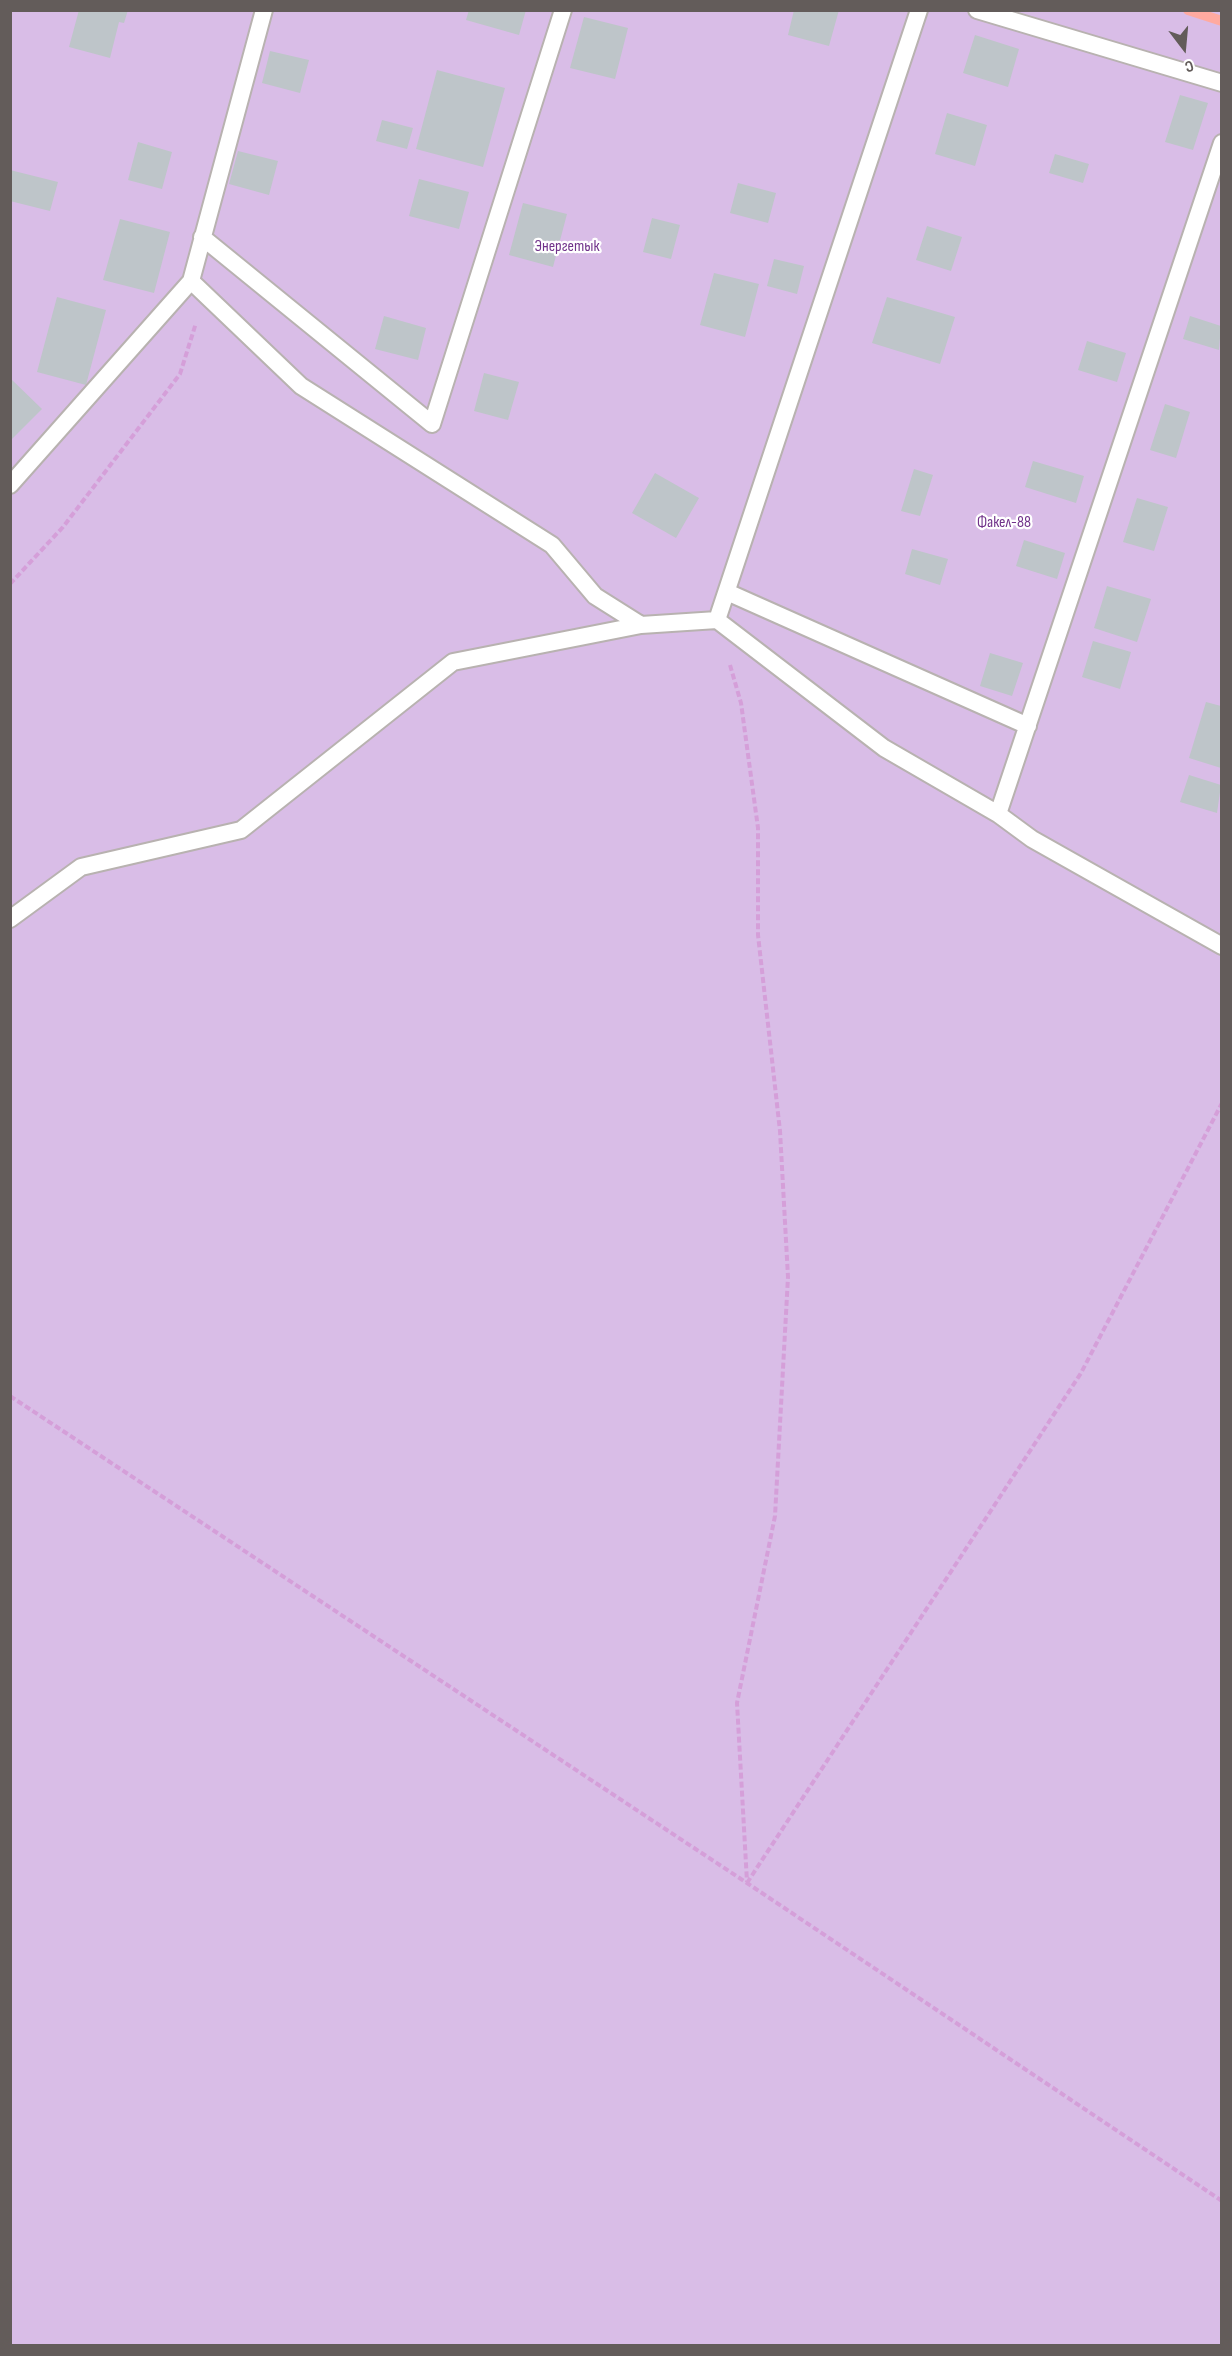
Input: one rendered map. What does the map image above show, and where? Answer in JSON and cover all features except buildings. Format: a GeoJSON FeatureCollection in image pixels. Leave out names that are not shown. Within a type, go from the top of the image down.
{"type":"FeatureCollection","features":[{"type":"Feature","properties":{"kind":"lane"},"geometry":{"type":"LineString","coordinates":[[10,485],[191,281],[264,10]]}},
{"type":"Feature","properties":{"kind":"lane"},"geometry":{"type":"LineString","coordinates":[[202,237],[432,424],[563,10]]}},
{"type":"Feature","properties":{"kind":"lane"},"geometry":{"type":"LineString","coordinates":[[717,620],[919,10]]}},
{"type":"Feature","properties":{"kind":"lane"},"geometry":{"type":"LineString","coordinates":[[977,10],[1221,83]]}},
{"type":"Feature","properties":{"kind":"lane"},"geometry":{"type":"LineString","coordinates":[[998,814],[1221,143]]}},
{"type":"Feature","properties":{"kind":"lane"},"geometry":{"type":"LineString","coordinates":[[191,281],[301,386],[552,545],[595,596],[641,625]]}},
{"type":"Feature","properties":{"kind":"lane"},"geometry":{"type":"LineString","coordinates":[[727,592],[1028,726]]}},
{"type":"Feature","properties":{"kind":"lane"},"geometry":{"type":"LineString","coordinates":[[10,919],[81,867],[241,830],[453,662],[641,625],[717,620],[884,748],[998,814],[1032,839],[1221,946]]}},
{"type":"Feature","properties":{"kind":"path"},"geometry":{"type":"LineString","coordinates":[[10,584],[63,527],[180,374],[205,296]]}},
{"type":"Feature","properties":{"kind":"path"},"geometry":{"type":"LineString","coordinates":[[717,620],[741,703],[758,828],[758,934],[780,1131],[788,1277],[775,1516],[737,1703],[747,1883]]}},
{"type":"Feature","properties":{"kind":"path"},"geometry":{"type":"LineString","coordinates":[[747,1883],[1081,1373],[1221,1103]]}},
{"type":"Feature","properties":{"kind":"path"},"geometry":{"type":"LineString","coordinates":[[10,1395],[747,1883],[1221,2201]]}},
{"type":"Feature","properties":{"kind":"green space"},"geometry":{"type":"Polygon","coordinates":[[[11,11],[1221,11],[1221,2345],[11,2346],[11,11]]]}},
{"type":"Feature","properties":{"kind":"waterway"},"geometry":{"type":"LineString","coordinates":[[1188,10],[1222,21]]}},
{"type":"Feature","properties":{"kind":"park label","name":"Энергетык"},"geometry":{"type":"Point","coordinates":[567,247]}},
{"type":"Feature","properties":{"kind":"park label","name":"Факел-88"},"geometry":{"type":"Point","coordinates":[1004,523]}}]}
